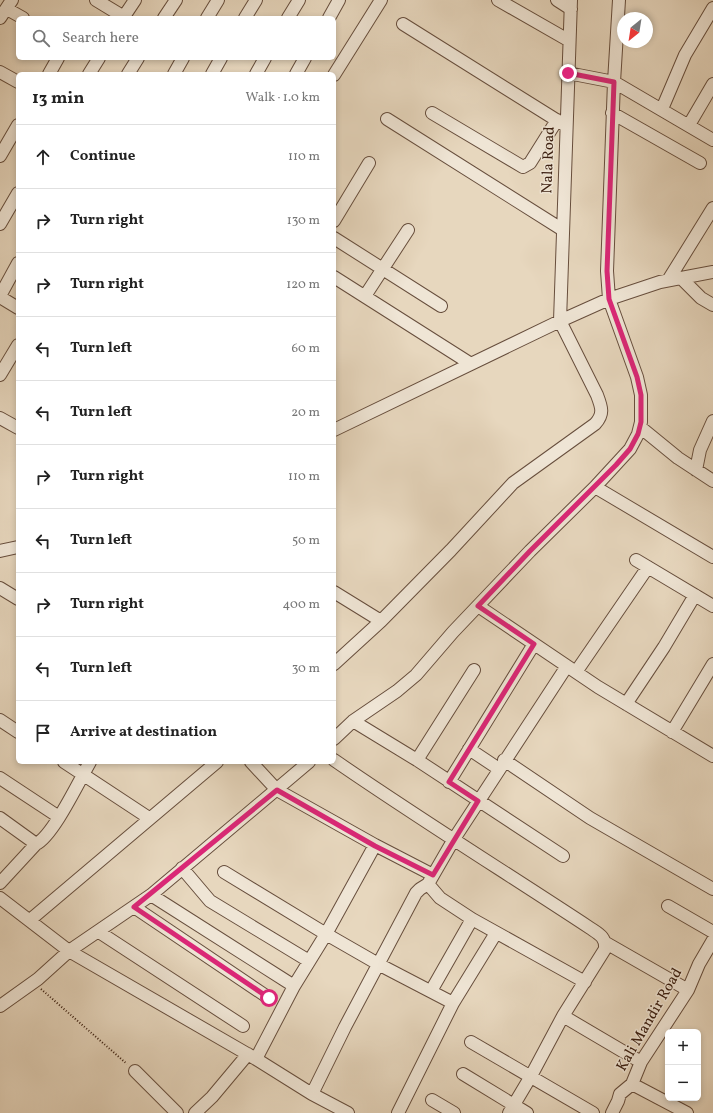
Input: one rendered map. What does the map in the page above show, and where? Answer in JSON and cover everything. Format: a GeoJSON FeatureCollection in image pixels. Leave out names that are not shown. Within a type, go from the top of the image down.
{"type":"FeatureCollection","features":[{"type":"Feature","properties":{"kind":"street"},"geometry":{"type":"LineString","coordinates":[[96,0],[121,16]]}},
{"type":"Feature","properties":{"kind":"street"},"geometry":{"type":"LineString","coordinates":[[125,16],[135,0]]}},
{"type":"Feature","properties":{"kind":"street"},"geometry":{"type":"LineString","coordinates":[[165,16],[176,0]]}},
{"type":"Feature","properties":{"kind":"street"},"geometry":{"type":"LineString","coordinates":[[208,16],[218,0]]}},
{"type":"Feature","properties":{"kind":"street"},"geometry":{"type":"LineString","coordinates":[[246,16],[256,0]]}},
{"type":"Feature","properties":{"kind":"street"},"geometry":{"type":"LineString","coordinates":[[289,16],[299,0]]}},
{"type":"Feature","properties":{"kind":"street"},"geometry":{"type":"LineString","coordinates":[[329,16],[339,0]]}},
{"type":"Feature","properties":{"kind":"street"},"geometry":{"type":"LineString","coordinates":[[336,72],[381,0]]}},
{"type":"Feature","properties":{"kind":"street"},"geometry":{"type":"LineString","coordinates":[[498,0],[568,40]]}},
{"type":"Feature","properties":{"kind":"street"},"geometry":{"type":"LineString","coordinates":[[557,0],[571,4]]}},
{"type":"Feature","properties":{"kind":"street"},"geometry":{"type":"LineString","coordinates":[[336,737],[353,721],[397,691],[416,675],[530,551],[630,449],[640,428],[642,410],[637,377],[606,301],[606,242],[619,0]]}},
{"type":"Feature","properties":{"kind":"street","name":"Nala Road"},"geometry":{"type":"LineString","coordinates":[[564,319],[561,123],[571,74],[568,40],[571,4]]}},
{"type":"Feature","properties":{"kind":"street"},"geometry":{"type":"LineString","coordinates":[[662,109],[675,74],[713,8]]}},
{"type":"Feature","properties":{"kind":"street"},"geometry":{"type":"LineString","coordinates":[[6,9],[19,16]]}},
{"type":"Feature","properties":{"kind":"street"},"geometry":{"type":"LineString","coordinates":[[403,24],[561,123],[530,163],[523,167],[432,113]]}},
{"type":"Feature","properties":{"kind":"street"},"geometry":{"type":"LineString","coordinates":[[50,72],[57,60]]}},
{"type":"Feature","properties":{"kind":"street"},"geometry":{"type":"LineString","coordinates":[[90,72],[95,60]]}},
{"type":"Feature","properties":{"kind":"street"},"geometry":{"type":"LineString","coordinates":[[129,72],[137,60]]}},
{"type":"Feature","properties":{"kind":"street"},"geometry":{"type":"LineString","coordinates":[[175,72],[182,60]]}},
{"type":"Feature","properties":{"kind":"street"},"geometry":{"type":"LineString","coordinates":[[214,72],[220,60]]}},
{"type":"Feature","properties":{"kind":"street"},"geometry":{"type":"LineString","coordinates":[[257,72],[264,60]]}},
{"type":"Feature","properties":{"kind":"street"},"geometry":{"type":"LineString","coordinates":[[297,72],[304,60]]}},
{"type":"Feature","properties":{"kind":"street"},"geometry":{"type":"LineString","coordinates":[[0,72],[16,81]]}},
{"type":"Feature","properties":{"kind":"street"},"geometry":{"type":"LineString","coordinates":[[571,74],[614,82],[713,140]]}},
{"type":"Feature","properties":{"kind":"street"},"geometry":{"type":"LineString","coordinates":[[689,125],[713,84]]}},
{"type":"Feature","properties":{"kind":"street"},"geometry":{"type":"LineString","coordinates":[[612,113],[700,163]]}},
{"type":"Feature","properties":{"kind":"street"},"geometry":{"type":"LineString","coordinates":[[387,119],[563,230]]}},
{"type":"Feature","properties":{"kind":"street"},"geometry":{"type":"LineString","coordinates":[[0,156],[16,129]]}},
{"type":"Feature","properties":{"kind":"street"},"geometry":{"type":"LineString","coordinates":[[336,218],[369,164]]}},
{"type":"Feature","properties":{"kind":"street"},"geometry":{"type":"LineString","coordinates":[[0,224],[16,197]]}},
{"type":"Feature","properties":{"kind":"street"},"geometry":{"type":"LineString","coordinates":[[675,279],[713,208]]}},
{"type":"Feature","properties":{"kind":"street"},"geometry":{"type":"LineString","coordinates":[[365,296],[408,230]]}},
{"type":"Feature","properties":{"kind":"street"},"geometry":{"type":"LineString","coordinates":[[336,239],[441,306]]}},
{"type":"Feature","properties":{"kind":"street"},"geometry":{"type":"LineString","coordinates":[[16,267],[0,296],[16,307]]}},
{"type":"Feature","properties":{"kind":"street"},"geometry":{"type":"LineString","coordinates":[[336,429],[564,319],[606,301],[675,279],[713,272]]}},
{"type":"Feature","properties":{"kind":"street"},"geometry":{"type":"LineString","coordinates":[[336,278],[471,364]]}},
{"type":"Feature","properties":{"kind":"street"},"geometry":{"type":"LineString","coordinates":[[675,279],[713,305]]}},
{"type":"Feature","properties":{"kind":"street"},"geometry":{"type":"LineString","coordinates":[[336,662],[381,621],[451,550],[513,483],[599,419],[602,412],[597,395],[564,319]]}},
{"type":"Feature","properties":{"kind":"street"},"geometry":{"type":"LineString","coordinates":[[0,375],[16,348]]}},
{"type":"Feature","properties":{"kind":"street"},"geometry":{"type":"LineString","coordinates":[[0,418],[16,427]]}},
{"type":"Feature","properties":{"kind":"street"},"geometry":{"type":"LineString","coordinates":[[696,470],[700,450],[713,421]]}},
{"type":"Feature","properties":{"kind":"street"},"geometry":{"type":"LineString","coordinates":[[640,428],[678,458],[713,481]]}},
{"type":"Feature","properties":{"kind":"street"},"geometry":{"type":"LineString","coordinates":[[595,486],[713,556]]}},
{"type":"Feature","properties":{"kind":"street"},"geometry":{"type":"LineString","coordinates":[[0,551],[16,547]]}},
{"type":"Feature","properties":{"kind":"street"},"geometry":{"type":"LineString","coordinates":[[636,560],[713,606]]}},
{"type":"Feature","properties":{"kind":"street"},"geometry":{"type":"LineString","coordinates":[[312,1094],[345,1027],[380,965],[416,894],[430,880],[501,764],[648,567]]}},
{"type":"Feature","properties":{"kind":"street"},"geometry":{"type":"LineString","coordinates":[[0,588],[16,598]]}},
{"type":"Feature","properties":{"kind":"street"},"geometry":{"type":"LineString","coordinates":[[336,593],[381,621]]}},
{"type":"Feature","properties":{"kind":"street"},"geometry":{"type":"LineString","coordinates":[[626,704],[696,595]]}},
{"type":"Feature","properties":{"kind":"street"},"geometry":{"type":"LineString","coordinates":[[478,606],[571,669],[713,756]]}},
{"type":"Feature","properties":{"kind":"street"},"geometry":{"type":"LineString","coordinates":[[449,782],[534,644]]}},
{"type":"Feature","properties":{"kind":"street"},"geometry":{"type":"LineString","coordinates":[[672,732],[713,664]]}},
{"type":"Feature","properties":{"kind":"street"},"geometry":{"type":"LineString","coordinates":[[417,760],[474,670]]}},
{"type":"Feature","properties":{"kind":"street"},"geometry":{"type":"LineString","coordinates":[[0,720],[16,731]]}},
{"type":"Feature","properties":{"kind":"street"},"geometry":{"type":"LineString","coordinates":[[353,721],[417,760],[563,856]]}},
{"type":"Feature","properties":{"kind":"street"},"geometry":{"type":"LineString","coordinates":[[469,749],[501,764],[590,818],[713,889]]}},
{"type":"Feature","properties":{"kind":"street"},"geometry":{"type":"LineString","coordinates":[[336,761],[422,821],[454,839],[601,935],[606,943],[688,990]]}},
{"type":"Feature","properties":{"kind":"street"},"geometry":{"type":"LineString","coordinates":[[67,764],[148,818]]}},
{"type":"Feature","properties":{"kind":"street"},"geometry":{"type":"LineString","coordinates":[[0,883],[36,844],[42,841],[59,817],[89,764]]}},
{"type":"Feature","properties":{"kind":"street"},"geometry":{"type":"LineString","coordinates":[[30,920],[148,818],[214,764]]}},
{"type":"Feature","properties":{"kind":"street"},"geometry":{"type":"LineString","coordinates":[[252,764],[277,790],[375,846],[430,880],[440,898],[472,919],[585,982]]}},
{"type":"Feature","properties":{"kind":"street"},"geometry":{"type":"LineString","coordinates":[[0,1006],[34,982],[70,951],[151,894],[307,764]]}},
{"type":"Feature","properties":{"kind":"street"},"geometry":{"type":"LineString","coordinates":[[0,778],[59,817]]}},
{"type":"Feature","properties":{"kind":"street"},"geometry":{"type":"LineString","coordinates":[[0,818],[36,844]]}},
{"type":"Feature","properties":{"kind":"street"},"geometry":{"type":"LineString","coordinates":[[195,1113],[252,1057],[326,934],[375,846]]}},
{"type":"Feature","properties":{"kind":"street"},"geometry":{"type":"LineString","coordinates":[[182,868],[210,901],[309,961]]}},
{"type":"Feature","properties":{"kind":"street"},"geometry":{"type":"LineString","coordinates":[[224,872],[380,965],[453,1003]]}},
{"type":"Feature","properties":{"kind":"street"},"geometry":{"type":"LineString","coordinates":[[151,894],[294,986]]}},
{"type":"Feature","properties":{"kind":"street"},"geometry":{"type":"LineString","coordinates":[[0,898],[70,951],[252,1057],[312,1094],[348,1113]]}},
{"type":"Feature","properties":{"kind":"street"},"geometry":{"type":"LineString","coordinates":[[668,906],[713,932]]}},
{"type":"Feature","properties":{"kind":"street"},"geometry":{"type":"LineString","coordinates":[[134,907],[269,998]]}},
{"type":"Feature","properties":{"kind":"street"},"geometry":{"type":"LineString","coordinates":[[431,991],[472,919]]}},
{"type":"Feature","properties":{"kind":"street"},"geometry":{"type":"LineString","coordinates":[[99,932],[243,1026]]}},
{"type":"Feature","properties":{"kind":"street"},"geometry":{"type":"LineString","coordinates":[[398,1113],[453,1003],[496,933]]}},
{"type":"Feature","properties":{"kind":"street","name":"Kali Mandir Road"},"geometry":{"type":"LineString","coordinates":[[612,1113],[620,1094],[632,1084],[641,1062],[688,990],[699,964],[713,940]]}},
{"type":"Feature","properties":{"kind":"street"},"geometry":{"type":"LineString","coordinates":[[512,1109],[563,1016],[606,949],[606,943]]}},
{"type":"Feature","properties":{"kind":"street"},"geometry":{"type":"LineString","coordinates":[[563,1016],[641,1062]]}},
{"type":"Feature","properties":{"kind":"street"},"geometry":{"type":"LineString","coordinates":[[471,1042],[593,1113]]}},
{"type":"Feature","properties":{"kind":"street"},"geometry":{"type":"LineString","coordinates":[[135,1071],[177,1113]]}},
{"type":"Feature","properties":{"kind":"street"},"geometry":{"type":"LineString","coordinates":[[464,1074],[512,1109],[527,1113]]}},
{"type":"Feature","properties":{"kind":"street"},"geometry":{"type":"LineString","coordinates":[[632,1084],[687,1113]]}},
{"type":"Feature","properties":{"kind":"street"},"geometry":{"type":"LineString","coordinates":[[432,1100],[454,1113]]}},
{"type":"Feature","properties":{"kind":"path"},"geometry":{"type":"LineString","coordinates":[[34,982],[135,1071]]}},
{"type":"Feature","properties":{"kind":"route"},"geometry":{"type":"LineString","coordinates":[[269,998],[134,907],[277,790],[375,846],[433,875],[478,801],[449,782],[534,644],[478,606],[530,551],[616,465],[630,449],[638,434],[642,410],[641,395],[637,377],[609,299],[607,271],[606,242],[614,82],[568,73]]}}]}
